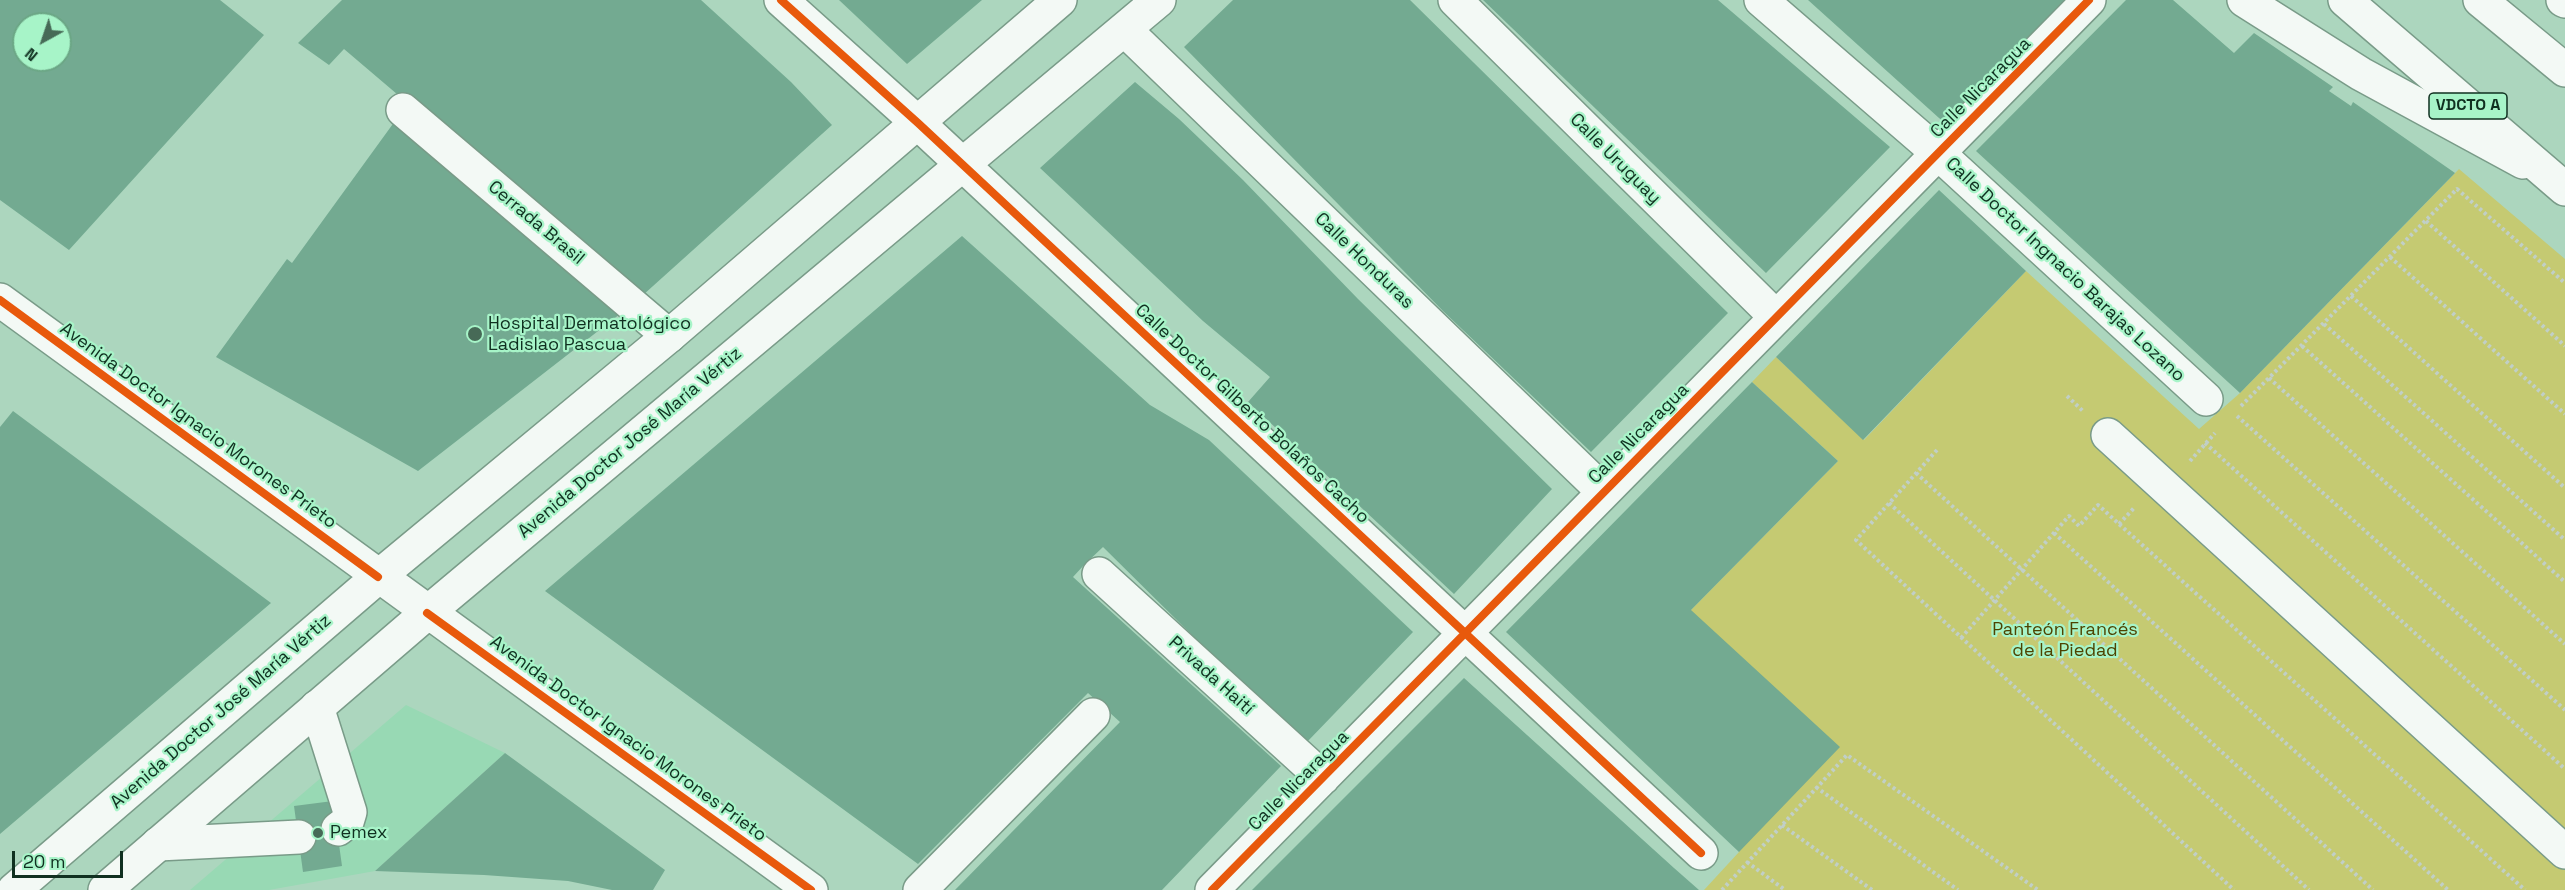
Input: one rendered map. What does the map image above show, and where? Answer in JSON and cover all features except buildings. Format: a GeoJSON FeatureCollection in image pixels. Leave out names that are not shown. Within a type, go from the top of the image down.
{"type":"FeatureCollection","features":[{"type":"Feature","properties":{"kind":"main road","name":"Calle Doctor Gilberto Bolaños Cacho"},"geometry":{"type":"LineString","coordinates":[[781,0],[918,123],[962,167],[1701,853]]}},
{"type":"Feature","properties":{"kind":"main road","name":"Avenida Doctor José María Vértiz"},"geometry":{"type":"LineString","coordinates":[[14,890],[378,577],[669,336],[1060,0]]}},
{"type":"Feature","properties":{"kind":"main road","name":"Avenida Doctor José María Vértiz"},"geometry":{"type":"LineString","coordinates":[[105,890],[427,612],[1159,0]]}},
{"type":"Feature","properties":{"kind":"main road","name":"Calle Uruguay"},"geometry":{"type":"LineString","coordinates":[[1455,0],[1776,317]]}},
{"type":"Feature","properties":{"kind":"main road","name":"Calle Doctor Ingnacio Barajas Lozano"},"geometry":{"type":"LineString","coordinates":[[1761,0],[1938,153],[2222,411]]}},
{"type":"Feature","properties":{"kind":"main road","name":"Calle Nicaragua"},"geometry":{"type":"LineString","coordinates":[[1212,890],[2089,0]]}},
{"type":"Feature","properties":{"kind":"main road"},"geometry":{"type":"LineString","coordinates":[[2244,0],[2361,74],[2557,182]]}},
{"type":"Feature","properties":{"kind":"main road","name":"VDCTO A"},"geometry":{"type":"LineString","coordinates":[[2344,0],[2557,182]]}},
{"type":"Feature","properties":{"kind":"main road"},"geometry":{"type":"LineString","coordinates":[[2480,0],[2565,70]]}},
{"type":"Feature","properties":{"kind":"main road","name":"Calle Honduras"},"geometry":{"type":"LineString","coordinates":[[1125,30],[1604,492]]}},
{"type":"Feature","properties":{"kind":"main road","name":"Cerrada Brasil"},"geometry":{"type":"LineString","coordinates":[[403,110],[669,336]]}},
{"type":"Feature","properties":{"kind":"main road","name":"Avenida Doctor Ignacio Morones Prieto"},"geometry":{"type":"LineString","coordinates":[[0,300],[811,890]]}},
{"type":"Feature","properties":{"kind":"main road"},"geometry":{"type":"LineString","coordinates":[[2108,435],[2565,852]]}},
{"type":"Feature","properties":{"kind":"main road","name":"Privada Haití"},"geometry":{"type":"LineString","coordinates":[[1099,574],[1323,778]]}},
{"type":"Feature","properties":{"kind":"main road"},"geometry":{"type":"LineString","coordinates":[[317,707],[350,813],[347,822],[338,829]]}},
{"type":"Feature","properties":{"kind":"main road"},"geometry":{"type":"LineString","coordinates":[[920,890],[1093,715]]}},
{"type":"Feature","properties":{"kind":"main road"},"geometry":{"type":"LineString","coordinates":[[158,844],[299,837]]}},
{"type":"Feature","properties":{"kind":"path"},"geometry":{"type":"LineString","coordinates":[[2565,283],[2457,189],[2269,378],[2222,411],[2565,710]]}},
{"type":"Feature","properties":{"kind":"path"},"geometry":{"type":"LineString","coordinates":[[2426,221],[2565,346]]}},
{"type":"Feature","properties":{"kind":"path"},"geometry":{"type":"LineString","coordinates":[[2390,257],[2565,414]]}},
{"type":"Feature","properties":{"kind":"path"},"geometry":{"type":"LineString","coordinates":[[2351,296],[2565,488]]}},
{"type":"Feature","properties":{"kind":"path"},"geometry":{"type":"LineString","coordinates":[[2324,324],[2565,540]]}},
{"type":"Feature","properties":{"kind":"path"},"geometry":{"type":"LineString","coordinates":[[2302,346],[2565,582]]}},
{"type":"Feature","properties":{"kind":"path"},"geometry":{"type":"LineString","coordinates":[[2269,378],[2565,644]]}},
{"type":"Feature","properties":{"kind":"path"},"geometry":{"type":"LineString","coordinates":[[2166,488],[2220,428]]}},
{"type":"Feature","properties":{"kind":"path"},"geometry":{"type":"LineString","coordinates":[[2205,444],[2565,769]]}},
{"type":"Feature","properties":{"kind":"path"},"geometry":{"type":"LineString","coordinates":[[1937,450],[1856,540],[2234,890]]}},
{"type":"Feature","properties":{"kind":"path"},"geometry":{"type":"LineString","coordinates":[[1916,473],[2373,890]]}},
{"type":"Feature","properties":{"kind":"path"},"geometry":{"type":"LineString","coordinates":[[1889,502],[2309,890]]}},
{"type":"Feature","properties":{"kind":"path"},"geometry":{"type":"LineString","coordinates":[[1961,638],[2069,516],[2079,526],[2098,505],[2525,890]]}},
{"type":"Feature","properties":{"kind":"path"},"geometry":{"type":"LineString","coordinates":[[2054,533],[2448,890]]}},
{"type":"Feature","properties":{"kind":"path"},"geometry":{"type":"LineString","coordinates":[[1722,890],[1846,754],[2038,890]]}},
{"type":"Feature","properties":{"kind":"path"},"geometry":{"type":"LineString","coordinates":[[1816,788],[1958,890]]}},
{"type":"Feature","properties":{"kind":"path"},"geometry":{"type":"LineString","coordinates":[[1782,825],[1872,890]]}},
{"type":"Feature","properties":{"kind":"path"},"geometry":{"type":"LineString","coordinates":[[1747,862],[1785,890]]}},
{"type":"Feature","properties":{"kind":"shaded area"},"geometry":{"type":"Polygon","coordinates":[[[406,705],[505,753],[375,871],[269,890],[190,890],[406,705]]]}},
{"type":"Feature","properties":{"kind":"green space","name":"Panteón Francés de la Piedad"},"geometry":{"type":"Polygon","coordinates":[[[2459,169],[2565,259],[2565,890],[1704,890],[1739,852],[1691,610],[1838,461],[1752,382],[1776,357],[1864,440],[2026,271],[2199,429],[2240,393],[2459,169]]]}},
{"type":"Feature","properties":{"kind":"cycle path"},"geometry":{"type":"LineString","coordinates":[[781,0],[918,123],[1701,853]]}},
{"type":"Feature","properties":{"kind":"cycle path"},"geometry":{"type":"LineString","coordinates":[[1212,890],[2089,0]]}},
{"type":"Feature","properties":{"kind":"cycle path"},"geometry":{"type":"LineString","coordinates":[[0,300],[378,577]]}},
{"type":"Feature","properties":{"kind":"cycle path"},"geometry":{"type":"LineString","coordinates":[[427,613],[811,890]]}},
{"type":"Feature","properties":{"kind":"place","name":"Hospital Dermatológico Ladislao Pascua"},"geometry":{"type":"Point","coordinates":[475,334]}},
{"type":"Feature","properties":{"kind":"place","name":"Pemex"},"geometry":{"type":"Point","coordinates":[318,833]}}]}
